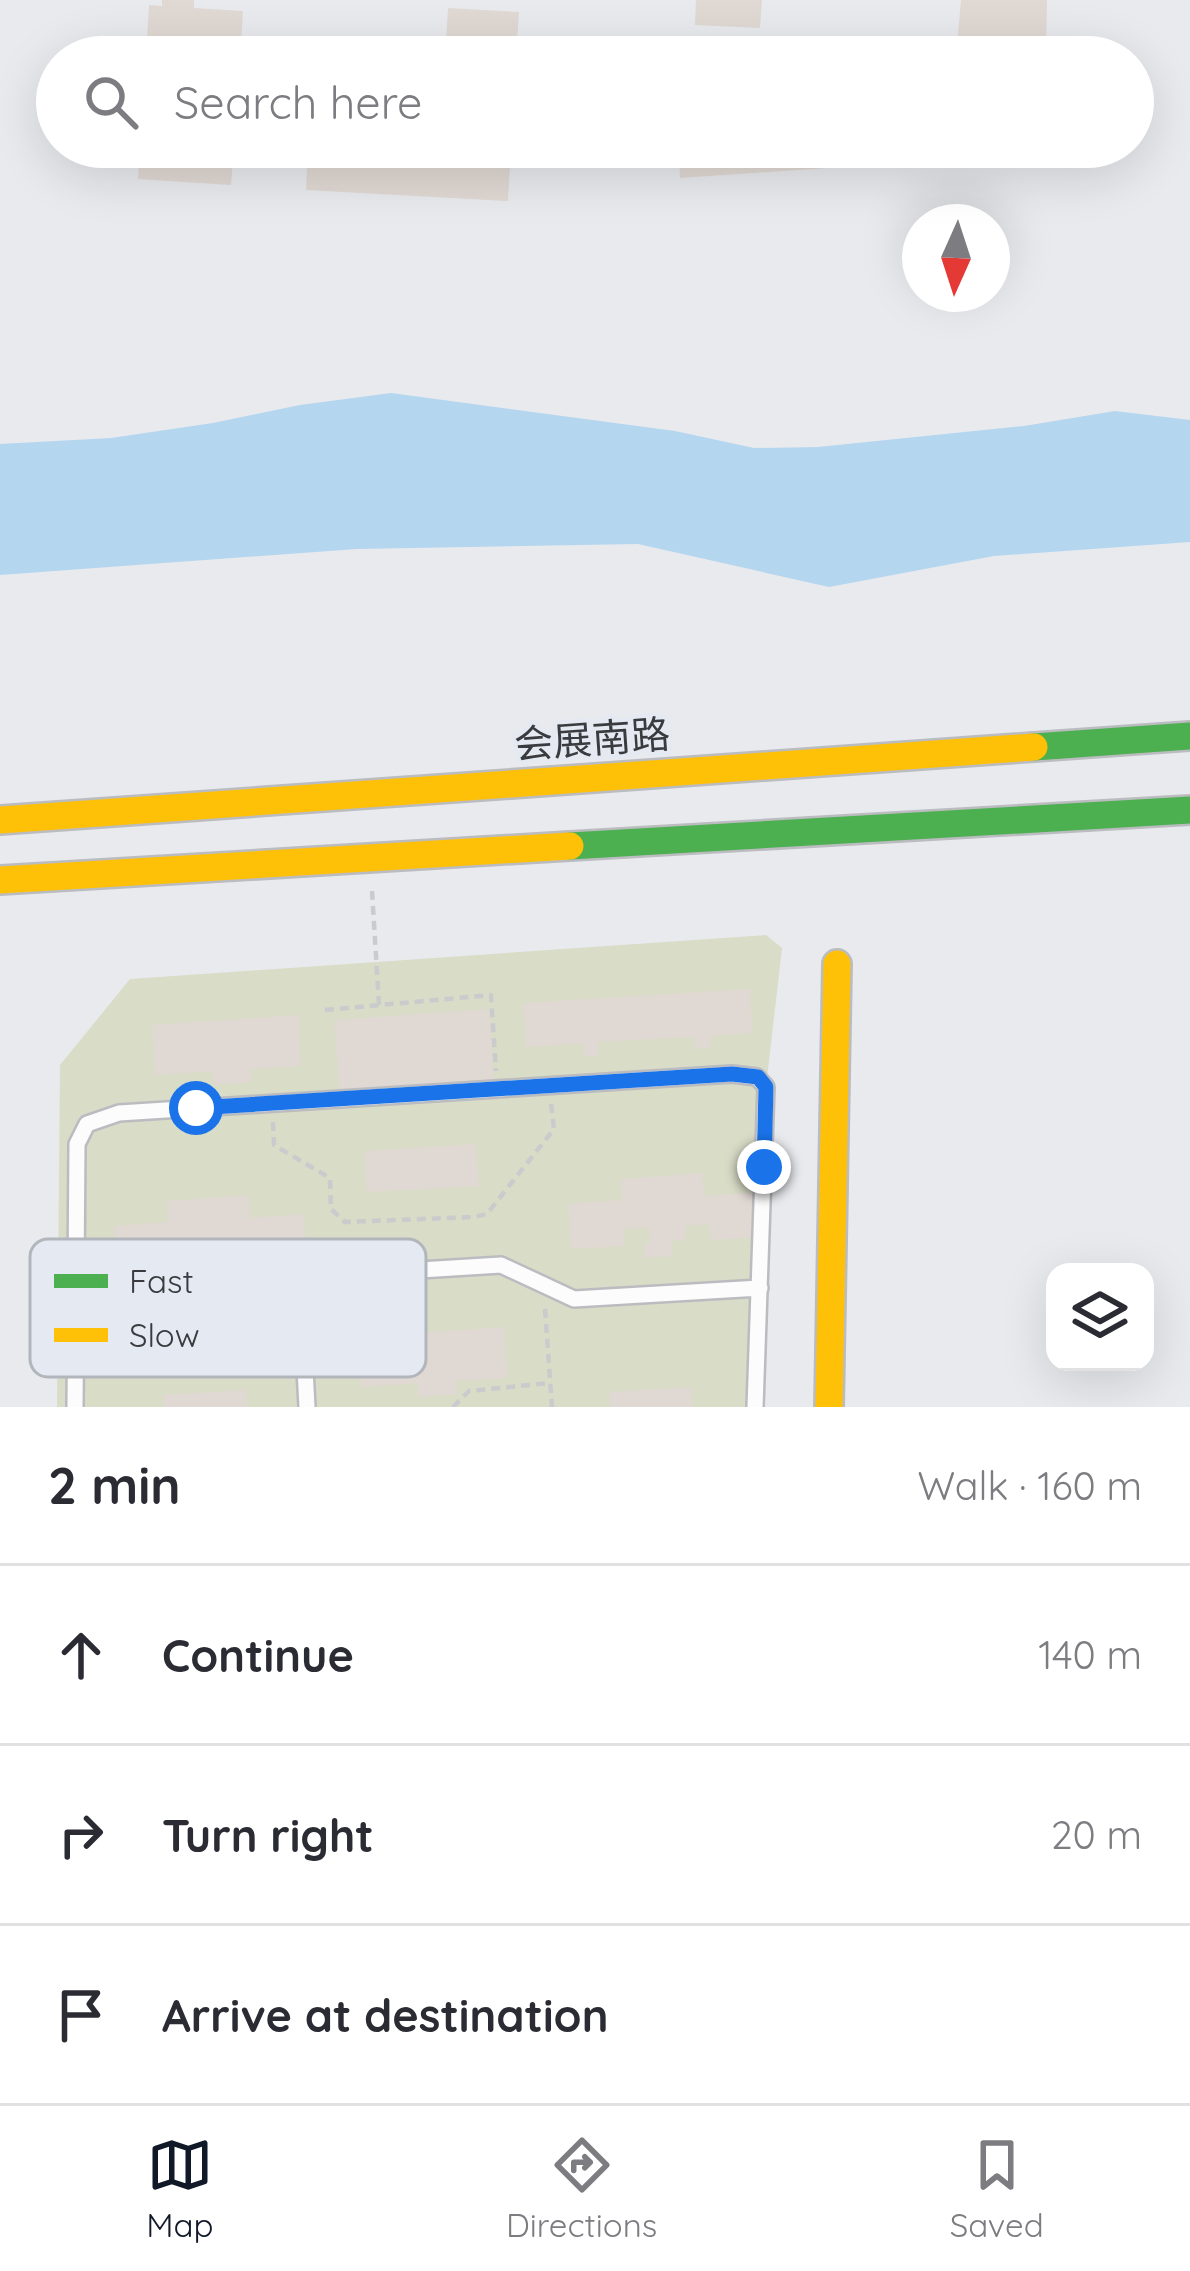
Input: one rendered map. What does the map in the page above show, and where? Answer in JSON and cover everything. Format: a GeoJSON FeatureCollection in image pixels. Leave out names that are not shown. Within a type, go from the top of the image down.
{"type":"FeatureCollection","features":[{"type":"Feature","properties":{"kind":"main road","name":"会展南路"},"geometry":{"type":"LineString","coordinates":[[0,820],[1190,736]]}},
{"type":"Feature","properties":{"kind":"main road"},"geometry":{"type":"LineString","coordinates":[[0,880],[1190,810]]}},
{"type":"Feature","properties":{"kind":"main road"},"geometry":{"type":"LineString","coordinates":[[829,1407],[837,964]]}},
{"type":"Feature","properties":{"kind":"lane"},"geometry":{"type":"LineString","coordinates":[[76,1239],[77,1144],[87,1124],[119,1113],[732,1074],[758,1077],[766,1087],[755,1407]]}},
{"type":"Feature","properties":{"kind":"lane"},"geometry":{"type":"LineString","coordinates":[[426,1269],[501,1264],[574,1299],[760,1288]]}},
{"type":"Feature","properties":{"kind":"lane"},"geometry":{"type":"LineString","coordinates":[[75,1377],[75,1407]]}},
{"type":"Feature","properties":{"kind":"lane"},"geometry":{"type":"LineString","coordinates":[[305,1377],[307,1407]]}},
{"type":"Feature","properties":{"kind":"path"},"geometry":{"type":"LineString","coordinates":[[370,858],[379,1005]]}},
{"type":"Feature","properties":{"kind":"path"},"geometry":{"type":"LineString","coordinates":[[325,1010],[491,995],[497,1089]]}},
{"type":"Feature","properties":{"kind":"path"},"geometry":{"type":"LineString","coordinates":[[273,1103],[274,1145],[330,1178],[331,1209],[345,1222],[474,1217],[487,1214],[554,1129],[550,1085]]}},
{"type":"Feature","properties":{"kind":"path"},"geometry":{"type":"LineString","coordinates":[[544,1285],[552,1407]]}},
{"type":"Feature","properties":{"kind":"path"},"geometry":{"type":"LineString","coordinates":[[453,1407],[469,1391],[550,1383]]}},
{"type":"Feature","properties":{"kind":"green space"},"geometry":{"type":"Polygon","coordinates":[[[766,935],[782,948],[766,1087],[755,1407],[57,1407],[57,1377],[426,1377],[426,1239],[58,1239],[60,1065],[130,979],[766,935]]]}},
{"type":"Feature","properties":{"kind":"water"},"geometry":{"type":"Polygon","coordinates":[[[391,393],[675,431],[754,448],[818,447],[1024,426],[1115,411],[1190,420],[1190,542],[994,556],[829,587],[638,544],[357,549],[0,575],[0,444],[111,438],[391,393]]]}},
{"type":"Feature","properties":{"kind":"building"},"geometry":{"type":"Polygon","coordinates":[[[162,0],[194,0],[194,8],[243,11],[241,36],[147,36],[149,5],[162,6],[162,0]]]}},
{"type":"Feature","properties":{"kind":"building"},"geometry":{"type":"Polygon","coordinates":[[[696,0],[762,0],[760,28],[695,25],[696,0]]]}},
{"type":"Feature","properties":{"kind":"building"},"geometry":{"type":"Polygon","coordinates":[[[961,0],[1047,0],[1046,36],[958,36],[961,0]]]}},
{"type":"Feature","properties":{"kind":"building"},"geometry":{"type":"Polygon","coordinates":[[[448,8],[519,12],[517,36],[446,36],[448,8]]]}},
{"type":"Feature","properties":{"kind":"building"},"geometry":{"type":"Polygon","coordinates":[[[139,168],[232,168],[231,185],[138,179],[139,168]]]}},
{"type":"Feature","properties":{"kind":"building"},"geometry":{"type":"Polygon","coordinates":[[[307,168],[510,168],[508,201],[306,190],[307,168]]]}},
{"type":"Feature","properties":{"kind":"building"},"geometry":{"type":"Polygon","coordinates":[[[680,168],[828,168],[680,178],[680,168]]]}},
{"type":"Feature","properties":{"kind":"building"},"geometry":{"type":"Polygon","coordinates":[[[750,989],[752,1033],[710,1036],[711,1048],[695,1049],[694,1037],[598,1042],[598,1056],[584,1056],[583,1043],[526,1047],[523,1003],[750,989]]]}},
{"type":"Feature","properties":{"kind":"building"},"geometry":{"type":"Polygon","coordinates":[[[489,1009],[494,1086],[340,1097],[334,1020],[489,1009]]]}},
{"type":"Feature","properties":{"kind":"building"},"geometry":{"type":"Polygon","coordinates":[[[298,1015],[301,1066],[251,1069],[252,1082],[213,1085],[212,1071],[155,1075],[152,1025],[298,1015]]]}},
{"type":"Feature","properties":{"kind":"building"},"geometry":{"type":"Polygon","coordinates":[[[476,1144],[479,1186],[367,1192],[364,1151],[476,1144]]]}},
{"type":"Feature","properties":{"kind":"building"},"geometry":{"type":"Polygon","coordinates":[[[702,1173],[704,1196],[758,1192],[760,1237],[711,1240],[710,1224],[685,1226],[686,1240],[672,1241],[673,1256],[645,1258],[643,1243],[650,1243],[649,1228],[624,1229],[625,1246],[571,1249],[568,1204],[622,1200],[621,1179],[702,1173]]]}},
{"type":"Feature","properties":{"kind":"building"},"geometry":{"type":"Polygon","coordinates":[[[249,1195],[250,1218],[304,1214],[306,1239],[115,1239],[114,1226],[168,1222],[167,1201],[249,1195]]]}},
{"type":"Feature","properties":{"kind":"building"},"geometry":{"type":"Polygon","coordinates":[[[504,1327],[507,1378],[456,1381],[457,1394],[418,1397],[418,1383],[361,1387],[360,1377],[426,1377],[426,1332],[504,1327]]]}},
{"type":"Feature","properties":{"kind":"building"},"geometry":{"type":"Polygon","coordinates":[[[691,1387],[692,1407],[610,1407],[609,1392],[691,1387]]]}},
{"type":"Feature","properties":{"kind":"building"},"geometry":{"type":"Polygon","coordinates":[[[246,1390],[247,1407],[164,1407],[164,1395],[246,1390]]]}},
{"type":"Feature","properties":{"kind":"traffic: fast"},"geometry":{"type":"LineString","coordinates":[[1034,747],[1190,736]]}},
{"type":"Feature","properties":{"kind":"traffic: fast"},"geometry":{"type":"LineString","coordinates":[[570,846],[1190,810]]}},
{"type":"Feature","properties":{"kind":"traffic: slow"},"geometry":{"type":"LineString","coordinates":[[0,820],[1034,747]]}},
{"type":"Feature","properties":{"kind":"traffic: slow"},"geometry":{"type":"LineString","coordinates":[[0,880],[570,846]]}},
{"type":"Feature","properties":{"kind":"traffic: slow"},"geometry":{"type":"LineString","coordinates":[[829,1407],[837,964]]}},
{"type":"Feature","properties":{"kind":"route"},"geometry":{"type":"LineString","coordinates":[[196,1108],[732,1074],[758,1077],[766,1087],[764,1167]]}}]}
